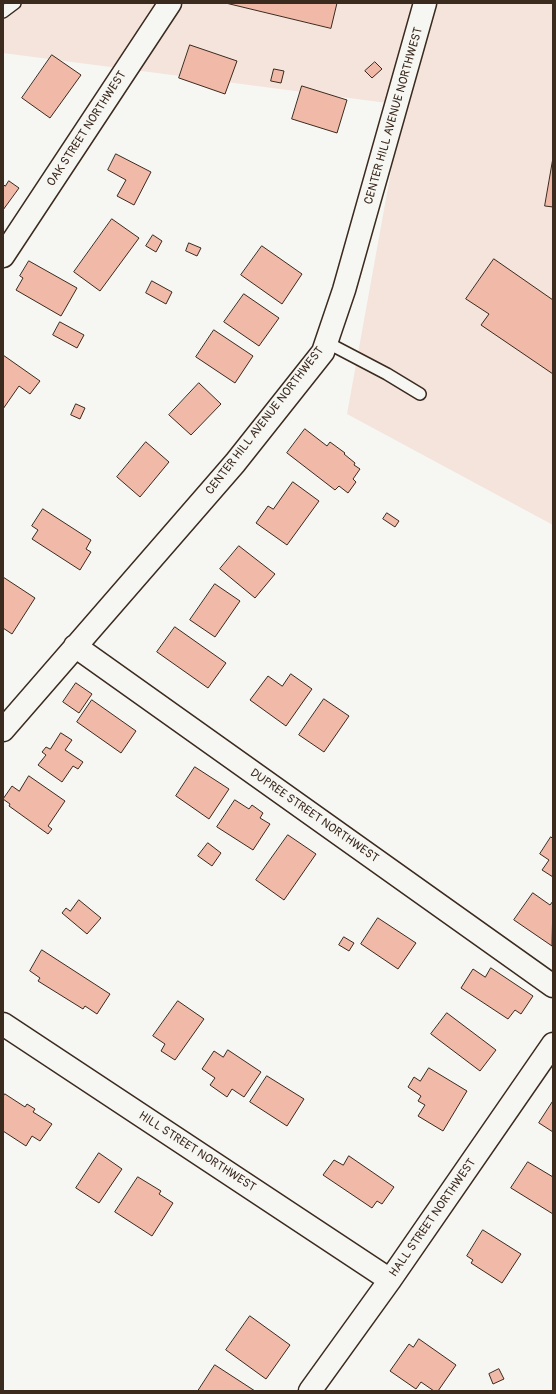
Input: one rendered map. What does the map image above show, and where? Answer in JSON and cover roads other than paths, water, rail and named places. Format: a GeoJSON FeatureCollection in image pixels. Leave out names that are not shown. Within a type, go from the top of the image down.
{"type":"FeatureCollection","features":[{"type":"Feature","properties":{"kind":"street","name":"OAK STREET NORTHWEST"},"geometry":{"type":"LineString","coordinates":[[3,256],[170,3]]}},
{"type":"Feature","properties":{"kind":"street","name":"CENTER HILL AVENUE NORTHWEST"},"geometry":{"type":"LineString","coordinates":[[3,730],[235,463],[323,352],[344,290],[425,3]]}},
{"type":"Feature","properties":{"kind":"street","name":"DUPREE STREET NORTHWEST"},"geometry":{"type":"LineString","coordinates":[[75,646],[553,986]]}},
{"type":"Feature","properties":{"kind":"street","name":"HILL STREET NORTHWEST"},"geometry":{"type":"LineString","coordinates":[[3,1024],[390,1280]]}},
{"type":"Feature","properties":{"kind":"street","name":"HALL STREET NORTHWEST"},"geometry":{"type":"LineString","coordinates":[[310,1391],[390,1280],[553,1044]]}},
{"type":"Feature","properties":{"kind":"lane"},"geometry":{"type":"LineString","coordinates":[[3,12],[15,3]]}},
{"type":"Feature","properties":{"kind":"lane"},"geometry":{"type":"LineString","coordinates":[[326,342],[387,374],[420,394]]}}]}
